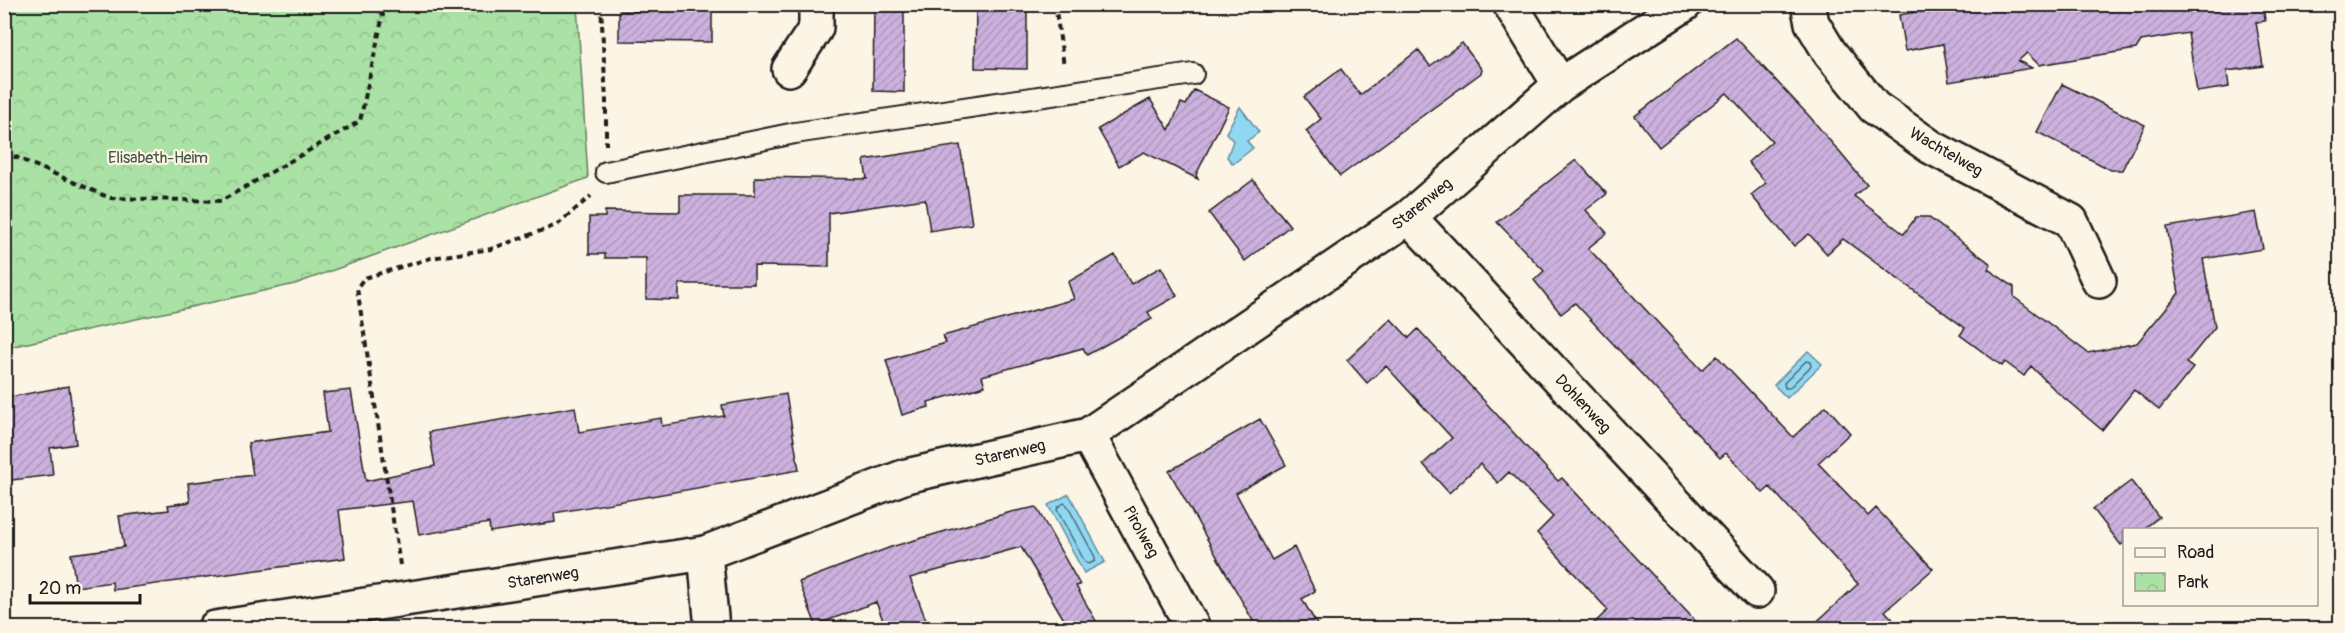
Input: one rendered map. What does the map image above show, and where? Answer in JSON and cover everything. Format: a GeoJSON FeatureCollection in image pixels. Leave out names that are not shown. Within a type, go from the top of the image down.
{"type":"FeatureCollection","features":[{"type":"Feature","properties":{"kind":"street"},"geometry":{"type":"LineString","coordinates":[[789,69],[816,27],[816,4]]}},
{"type":"Feature","properties":{"kind":"street"},"geometry":{"type":"LineString","coordinates":[[1510,4],[1560,85]]}},
{"type":"Feature","properties":{"kind":"street","name":"Starenweg"},"geometry":{"type":"LineString","coordinates":[[215,628],[705,553],[906,476],[1088,435],[1408,217],[1560,85],[1685,4]]}},
{"type":"Feature","properties":{"kind":"street","name":"Wachtelweg"},"geometry":{"type":"LineString","coordinates":[[1808,4],[1812,23],[1830,53],[1874,107],[1931,147],[2071,221],[2099,281]]}},
{"type":"Feature","properties":{"kind":"street","name":"Dohlenweg"},"geometry":{"type":"LineString","coordinates":[[1408,217],[1757,591]]}},
{"type":"Feature","properties":{"kind":"street","name":"Pirolweg"},"geometry":{"type":"LineString","coordinates":[[1088,435],[1193,628]]}},
{"type":"Feature","properties":{"kind":"street"},"geometry":{"type":"LineString","coordinates":[[705,553],[712,628]]}},
{"type":"Feature","properties":{"kind":"lane"},"geometry":{"type":"LineString","coordinates":[[606,172],[795,133],[1193,74]]}},
{"type":"Feature","properties":{"kind":"path"},"geometry":{"type":"LineString","coordinates":[[4,152],[110,198],[221,201],[360,121],[383,15],[374,4]]}},
{"type":"Feature","properties":{"kind":"path"},"geometry":{"type":"LineString","coordinates":[[398,556],[357,288],[364,278],[432,258],[491,249],[556,225],[592,195],[606,172],[606,101],[601,4]]}},
{"type":"Feature","properties":{"kind":"path"},"geometry":{"type":"LineString","coordinates":[[1055,4],[1068,93]]}},
{"type":"Feature","properties":{"kind":"green space","name":"Elisabeth-Heim"},"geometry":{"type":"Polygon","coordinates":[[[4,5],[577,5],[588,178],[295,284],[5,348],[4,5]]]}},
{"type":"Feature","properties":{"kind":"water"},"geometry":{"type":"Polygon","coordinates":[[[1240,107],[1259,132],[1247,141],[1253,148],[1233,164],[1227,157],[1233,141],[1226,133],[1240,107]]]}},
{"type":"Feature","properties":{"kind":"water"},"geometry":{"type":"Polygon","coordinates":[[[1808,351],[1822,364],[1787,398],[1774,385],[1808,351]]]}},
{"type":"Feature","properties":{"kind":"water"},"geometry":{"type":"Polygon","coordinates":[[[1069,494],[1105,562],[1084,573],[1048,505],[1069,494]]]}},
{"type":"Feature","properties":{"kind":"building"},"geometry":{"type":"Polygon","coordinates":[[[665,4],[712,4],[712,42],[619,41],[619,11],[665,11],[665,4]]]}},
{"type":"Feature","properties":{"kind":"building"},"geometry":{"type":"Polygon","coordinates":[[[874,4],[904,4],[904,92],[873,91],[874,4]]]}},
{"type":"Feature","properties":{"kind":"building"},"geometry":{"type":"Polygon","coordinates":[[[976,4],[1027,4],[1027,69],[975,68],[976,4]]]}},
{"type":"Feature","properties":{"kind":"building"},"geometry":{"type":"Polygon","coordinates":[[[1959,4],[2263,4],[2265,21],[2256,22],[2263,66],[2227,71],[2229,87],[2197,92],[2188,33],[2141,41],[2136,49],[2039,65],[2027,53],[2018,61],[2032,68],[1949,82],[1943,44],[1905,51],[1899,15],[1959,4]]]}},
{"type":"Feature","properties":{"kind":"building"},"geometry":{"type":"Polygon","coordinates":[[[1736,38],[1810,117],[1867,185],[1854,196],[1904,234],[1916,217],[1928,217],[1991,264],[1988,269],[2014,287],[2014,297],[2088,353],[2137,343],[2179,293],[2167,227],[2256,212],[2263,249],[2203,259],[2215,327],[2186,363],[2193,368],[2159,410],[2134,390],[2102,430],[2057,392],[2031,366],[2024,376],[2005,362],[2002,366],[1960,335],[1965,328],[1843,239],[1827,254],[1809,234],[1794,246],[1751,195],[1766,183],[1748,162],[1772,141],[1727,93],[1659,147],[1635,116],[1736,38]]]}},
{"type":"Feature","properties":{"kind":"building"},"geometry":{"type":"Polygon","coordinates":[[[1462,43],[1482,70],[1481,73],[1340,176],[1306,131],[1321,119],[1304,97],[1341,69],[1360,95],[1418,50],[1430,66],[1462,43]]]}},
{"type":"Feature","properties":{"kind":"building"},"geometry":{"type":"Polygon","coordinates":[[[2062,84],[2145,125],[2122,170],[2111,170],[2037,132],[2062,84]]]}},
{"type":"Feature","properties":{"kind":"building"},"geometry":{"type":"Polygon","coordinates":[[[1194,90],[1229,107],[1196,175],[1198,179],[1144,152],[1119,166],[1098,129],[1150,99],[1169,130],[1181,103],[1186,105],[1194,90]]]}},
{"type":"Feature","properties":{"kind":"building"},"geometry":{"type":"Polygon","coordinates":[[[960,145],[972,224],[930,231],[925,199],[829,213],[829,267],[754,266],[754,284],[679,284],[679,300],[646,299],[646,258],[605,258],[605,254],[589,254],[589,217],[605,217],[605,211],[680,212],[680,195],[755,195],[755,177],[867,179],[864,160],[960,145]]]}},
{"type":"Feature","properties":{"kind":"building"},"geometry":{"type":"Polygon","coordinates":[[[1576,160],[1607,194],[1586,210],[1607,233],[1588,248],[1702,370],[1717,356],[1793,437],[1826,406],[1850,433],[1818,463],[1868,516],[1876,508],[1933,569],[1885,611],[1901,628],[1810,628],[1858,584],[1770,487],[1763,493],[1726,453],[1720,458],[1575,303],[1561,314],[1534,280],[1544,271],[1497,222],[1576,160]]]}},
{"type":"Feature","properties":{"kind":"building"},"geometry":{"type":"Polygon","coordinates":[[[1253,180],[1290,226],[1245,261],[1209,213],[1253,180]]]}},
{"type":"Feature","properties":{"kind":"building"},"geometry":{"type":"Polygon","coordinates":[[[1115,255],[1131,284],[1161,267],[1177,296],[1148,312],[1152,319],[1087,355],[1083,348],[982,376],[985,386],[928,402],[929,407],[902,415],[886,360],[946,343],[943,336],[1074,299],[1068,282],[1115,255]]]}},
{"type":"Feature","properties":{"kind":"building"},"geometry":{"type":"Polygon","coordinates":[[[1391,319],[1409,338],[1418,329],[1558,481],[1562,478],[1702,628],[1589,628],[1608,610],[1537,533],[1553,517],[1509,472],[1498,483],[1480,464],[1449,493],[1423,464],[1452,438],[1386,366],[1367,383],[1347,360],[1391,319]]]}},
{"type":"Feature","properties":{"kind":"building"},"geometry":{"type":"Polygon","coordinates":[[[69,386],[76,444],[50,448],[53,475],[4,481],[4,398],[69,386]]]}},
{"type":"Feature","properties":{"kind":"building"},"geometry":{"type":"Polygon","coordinates":[[[351,390],[366,481],[435,466],[429,432],[575,407],[579,432],[661,418],[662,426],[724,416],[722,405],[786,394],[799,470],[554,513],[555,522],[490,532],[489,523],[419,535],[413,501],[339,510],[345,558],[113,590],[112,582],[76,587],[71,554],[124,547],[119,516],[169,510],[168,505],[190,502],[188,483],[253,475],[248,443],[328,432],[323,393],[351,390]]]}},
{"type":"Feature","properties":{"kind":"building"},"geometry":{"type":"Polygon","coordinates":[[[1260,419],[1286,465],[1236,493],[1272,560],[1294,547],[1315,591],[1302,599],[1319,628],[1257,628],[1169,471],[1260,419]]]}},
{"type":"Feature","properties":{"kind":"building"},"geometry":{"type":"Polygon","coordinates":[[[2131,481],[2159,517],[2145,528],[2123,528],[2123,544],[2121,545],[2093,509],[2131,481]]]}},
{"type":"Feature","properties":{"kind":"building"},"geometry":{"type":"Polygon","coordinates":[[[1036,507],[1080,585],[1076,586],[1100,628],[1069,628],[1021,547],[910,578],[926,620],[905,628],[886,628],[876,602],[816,625],[799,582],[891,547],[1011,512],[1036,507]]]}}]}
